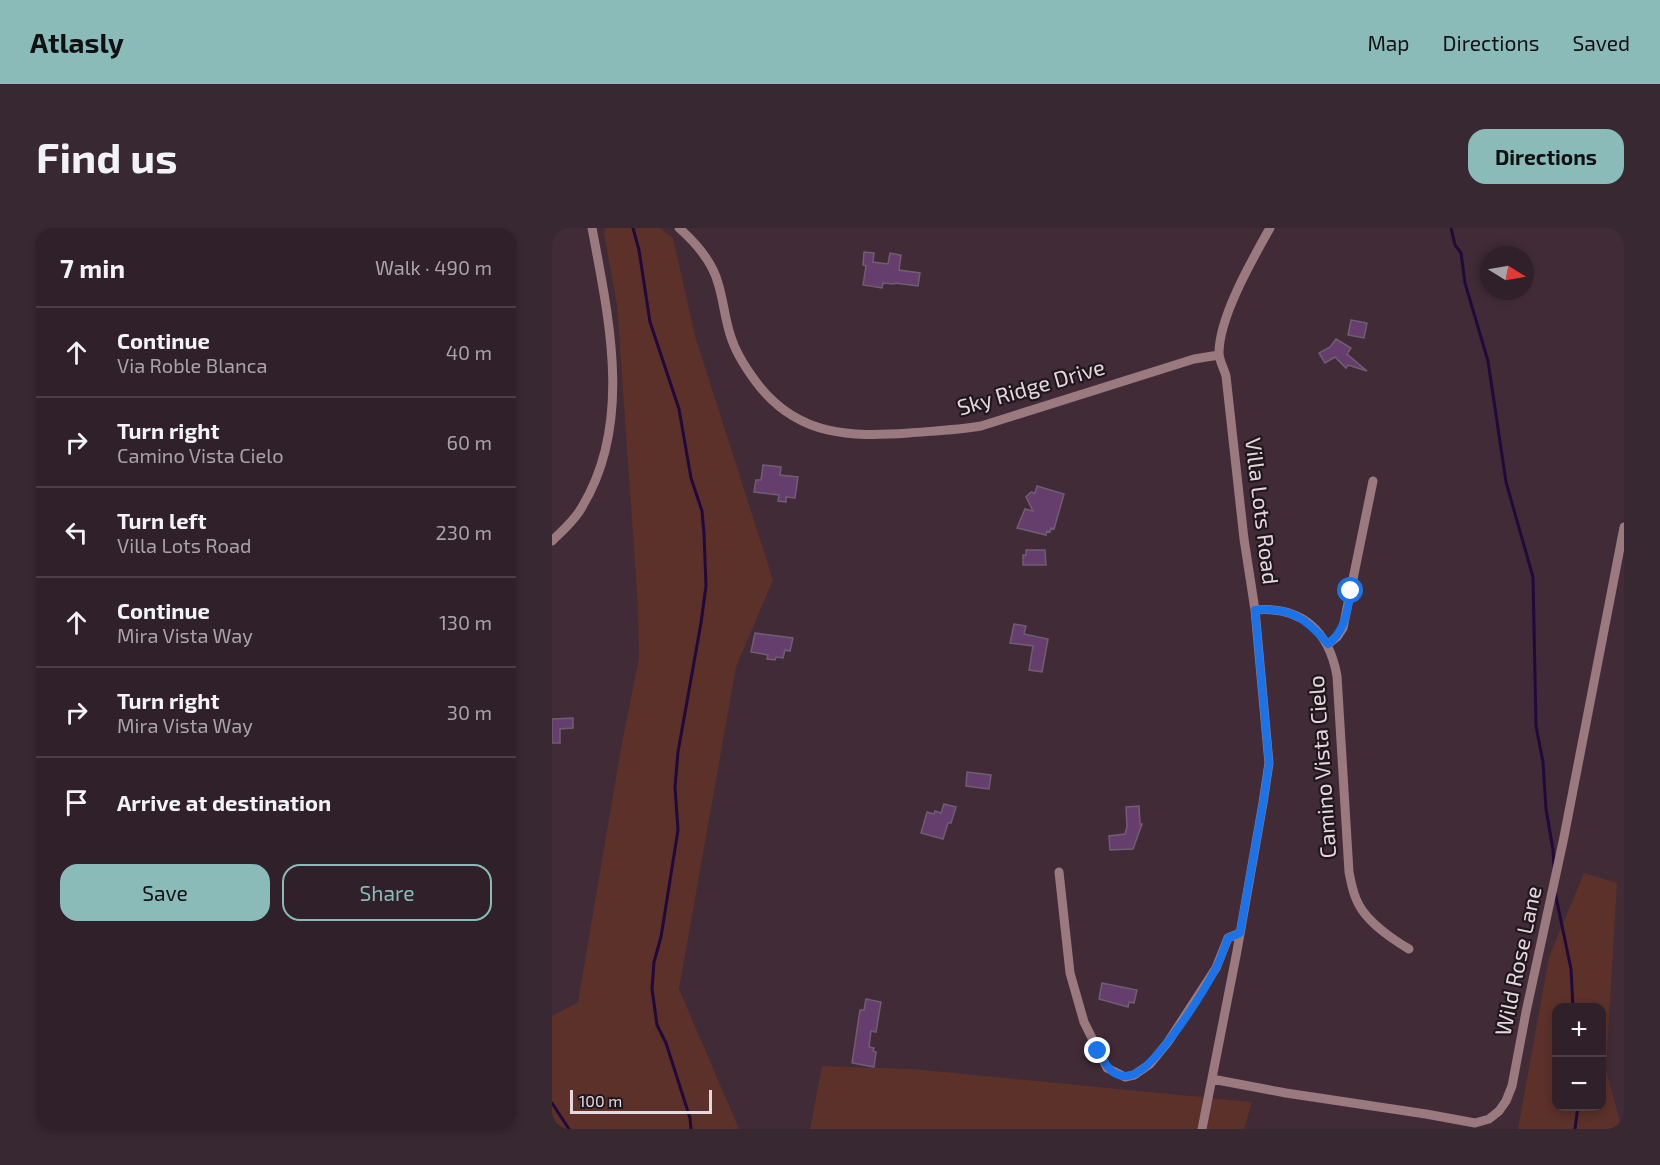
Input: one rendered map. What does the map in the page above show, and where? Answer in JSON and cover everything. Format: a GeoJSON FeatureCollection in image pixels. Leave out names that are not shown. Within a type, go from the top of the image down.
{"type":"FeatureCollection","features":[{"type":"Feature","properties":{"kind":"street"},"geometry":{"type":"LineString","coordinates":[[552,542],[582,508],[602,467],[610,437],[613,369],[604,289],[592,228]]}},
{"type":"Feature","properties":{"kind":"street","name":"Sky Ridge Drive"},"geometry":{"type":"LineString","coordinates":[[679,228],[695,243],[709,262],[718,281],[732,340],[749,373],[772,402],[793,417],[816,428],[838,433],[871,435],[981,426],[1194,359],[1219,355]]}},
{"type":"Feature","properties":{"kind":"street","name":"Villa Lots Road"},"geometry":{"type":"LineString","coordinates":[[1202,1129],[1240,933],[1269,763],[1255,610],[1244,539],[1226,376],[1219,355],[1226,321],[1238,288],[1270,228]]}},
{"type":"Feature","properties":{"kind":"street"},"geometry":{"type":"LineString","coordinates":[[1328,644],[1343,628],[1373,481]]}},
{"type":"Feature","properties":{"kind":"street","name":"Wild Rose Lane"},"geometry":{"type":"LineString","coordinates":[[1212,1079],[1475,1123],[1489,1119],[1499,1111],[1512,1086],[1564,837],[1624,527]]}},
{"type":"Feature","properties":{"kind":"street","name":"Camino Vista Cielo"},"geometry":{"type":"LineString","coordinates":[[1255,610],[1273,608],[1302,618],[1328,644],[1336,676],[1349,873],[1353,890],[1359,906],[1370,918],[1409,949]]}},
{"type":"Feature","properties":{"kind":"street"},"geometry":{"type":"LineString","coordinates":[[1059,872],[1070,973],[1084,1022],[1107,1068],[1125,1077],[1134,1076],[1150,1064],[1168,1042],[1216,968],[1228,938],[1240,933]]}},
{"type":"Feature","properties":{"kind":"shaded area"},"geometry":{"type":"Polygon","coordinates":[[[605,228],[660,228],[673,238],[695,336],[773,580],[736,667],[679,989],[739,1129],[552,1129],[552,1016],[578,1002],[621,748],[639,658],[638,606],[617,305],[604,234],[605,228]]]}},
{"type":"Feature","properties":{"kind":"shaded area"},"geometry":{"type":"Polygon","coordinates":[[[1584,873],[1617,883],[1606,1070],[1622,1129],[1518,1129],[1549,957],[1584,873]]]}},
{"type":"Feature","properties":{"kind":"shaded area"},"geometry":{"type":"Polygon","coordinates":[[[822,1066],[913,1069],[1252,1102],[1244,1129],[810,1129],[822,1066]]]}},
{"type":"Feature","properties":{"kind":"building"},"geometry":{"type":"Polygon","coordinates":[[[864,252],[874,253],[873,262],[888,264],[890,253],[901,255],[899,270],[920,273],[918,286],[883,283],[882,288],[863,285],[866,266],[863,265],[864,252]]]}},
{"type":"Feature","properties":{"kind":"building"},"geometry":{"type":"Polygon","coordinates":[[[1351,320],[1367,323],[1364,338],[1348,335],[1351,320]]]}},
{"type":"Feature","properties":{"kind":"building"},"geometry":{"type":"Polygon","coordinates":[[[1336,339],[1351,348],[1347,354],[1367,371],[1348,365],[1346,368],[1335,357],[1325,363],[1319,353],[1330,347],[1336,339]]]}},
{"type":"Feature","properties":{"kind":"building"},"geometry":{"type":"Polygon","coordinates":[[[763,465],[781,467],[780,475],[798,477],[795,498],[786,497],[786,502],[778,501],[779,495],[754,492],[756,480],[761,480],[763,465]]]}},
{"type":"Feature","properties":{"kind":"building"},"geometry":{"type":"Polygon","coordinates":[[[1037,486],[1064,494],[1054,529],[1047,531],[1046,535],[1017,528],[1025,509],[1033,511],[1026,497],[1031,492],[1035,493],[1037,486]]]}},
{"type":"Feature","properties":{"kind":"building"},"geometry":{"type":"Polygon","coordinates":[[[1026,550],[1045,550],[1046,565],[1023,565],[1023,555],[1026,555],[1026,550]]]}},
{"type":"Feature","properties":{"kind":"building"},"geometry":{"type":"Polygon","coordinates":[[[1014,624],[1026,626],[1024,634],[1048,639],[1042,672],[1029,670],[1033,646],[1010,643],[1014,624]]]}},
{"type":"Feature","properties":{"kind":"building"},"geometry":{"type":"Polygon","coordinates":[[[755,633],[793,638],[790,651],[785,650],[783,658],[776,657],[775,660],[767,659],[768,655],[751,652],[755,633]]]}},
{"type":"Feature","properties":{"kind":"building"},"geometry":{"type":"Polygon","coordinates":[[[573,718],[573,728],[560,729],[560,743],[552,743],[552,719],[573,718]]]}},
{"type":"Feature","properties":{"kind":"building"},"geometry":{"type":"Polygon","coordinates":[[[967,772],[991,775],[989,789],[966,786],[967,772]]]}},
{"type":"Feature","properties":{"kind":"building"},"geometry":{"type":"Polygon","coordinates":[[[944,804],[956,807],[943,839],[921,833],[927,812],[941,813],[944,804]]]}},
{"type":"Feature","properties":{"kind":"building"},"geometry":{"type":"Polygon","coordinates":[[[1139,806],[1140,824],[1142,824],[1133,849],[1110,850],[1109,836],[1125,834],[1126,807],[1139,806]]]}},
{"type":"Feature","properties":{"kind":"building"},"geometry":{"type":"Polygon","coordinates":[[[1102,983],[1137,990],[1134,1003],[1129,1002],[1128,1007],[1099,999],[1102,983]]]}},
{"type":"Feature","properties":{"kind":"building"},"geometry":{"type":"Polygon","coordinates":[[[866,999],[881,1002],[876,1032],[871,1031],[869,1047],[874,1048],[873,1051],[876,1052],[874,1067],[852,1063],[860,1010],[864,1010],[866,999]]]}},
{"type":"Feature","properties":{"kind":"waterway"},"geometry":{"type":"LineString","coordinates":[[633,228],[639,250],[650,322],[679,409],[691,478],[702,511],[704,534],[706,586],[678,752],[675,787],[678,830],[661,937],[654,962],[652,989],[657,1025],[666,1043],[690,1118],[691,1129]]}},
{"type":"Feature","properties":{"kind":"waterway"},"geometry":{"type":"LineString","coordinates":[[1451,228],[1455,245],[1461,253],[1465,283],[1488,361],[1506,482],[1533,577],[1536,726],[1543,762],[1546,809],[1554,868]]}},
{"type":"Feature","properties":{"kind":"waterway"},"geometry":{"type":"LineString","coordinates":[[1555,892],[1571,969],[1573,1003]]}},
{"type":"Feature","properties":{"kind":"waterway"},"geometry":{"type":"LineString","coordinates":[[552,1103],[569,1129]]}},
{"type":"Feature","properties":{"kind":"waterway"},"geometry":{"type":"LineString","coordinates":[[1575,1129],[1577,1111]]}},
{"type":"Feature","properties":{"kind":"route"},"geometry":{"type":"LineString","coordinates":[[1098,1051],[1107,1068],[1125,1077],[1134,1076],[1150,1064],[1168,1042],[1216,968],[1228,938],[1240,933],[1269,763],[1255,610],[1273,608],[1302,618],[1328,644],[1343,628],[1351,591]]}}]}
